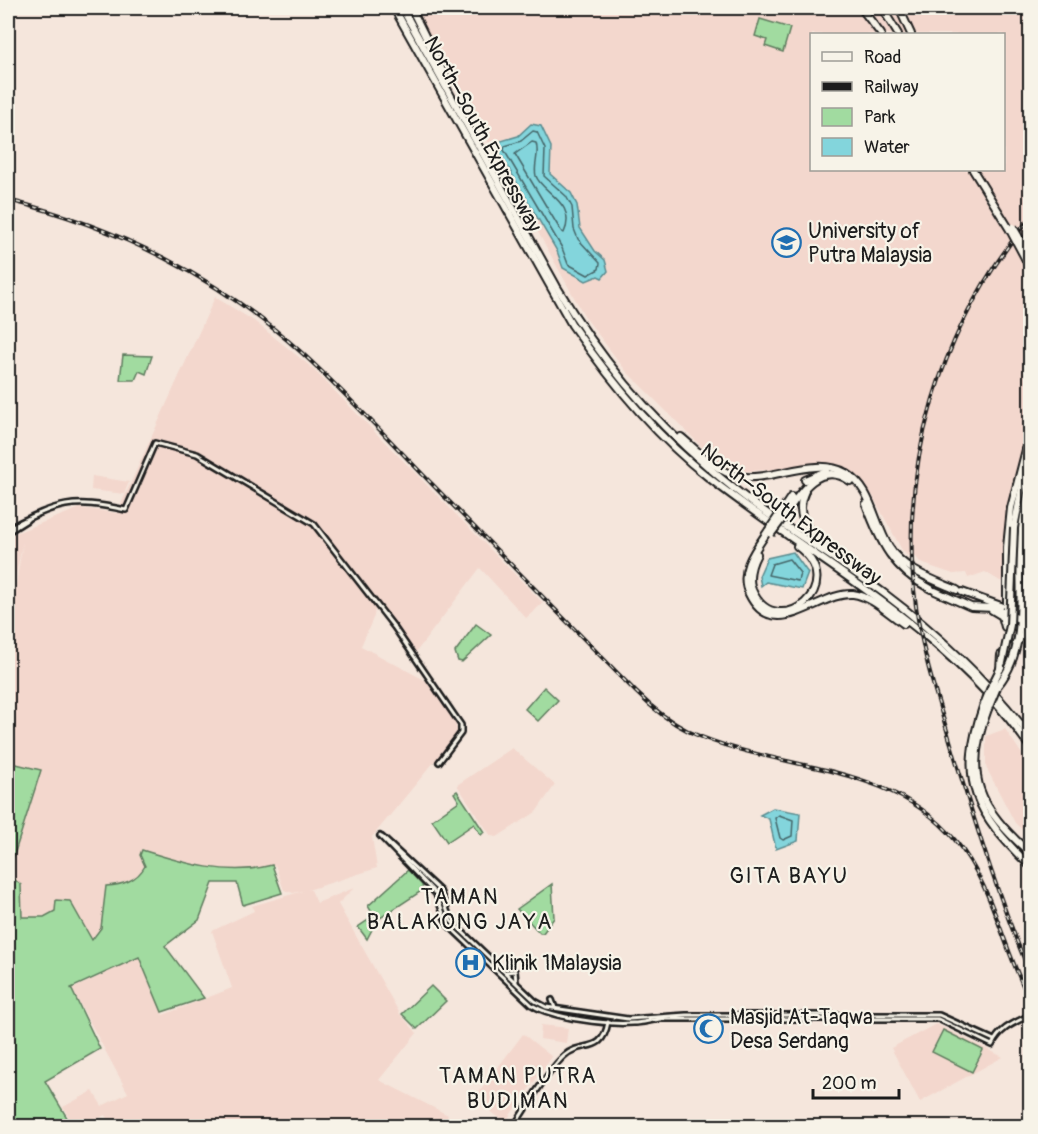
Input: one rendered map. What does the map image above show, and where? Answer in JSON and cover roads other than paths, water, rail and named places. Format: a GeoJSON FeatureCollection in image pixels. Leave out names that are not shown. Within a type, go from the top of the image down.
{"type":"FeatureCollection","features":[{"type":"Feature","properties":{"kind":"highway"},"geometry":{"type":"LineString","coordinates":[[411,8],[451,87],[453,99]]}},
{"type":"Feature","properties":{"kind":"highway"},"geometry":{"type":"LineString","coordinates":[[861,8],[880,33]]}},
{"type":"Feature","properties":{"kind":"highway"},"geometry":{"type":"LineString","coordinates":[[878,8],[892,33]]}},
{"type":"Feature","properties":{"kind":"highway"},"geometry":{"type":"LineString","coordinates":[[882,8],[897,33]]}},
{"type":"Feature","properties":{"kind":"highway"},"geometry":{"type":"LineString","coordinates":[[899,8],[910,33]]}},
{"type":"Feature","properties":{"kind":"highway","name":"North–South Expressway"},"geometry":{"type":"LineString","coordinates":[[397,9],[453,99],[579,324],[624,384],[655,417],[731,486],[886,594],[965,660],[1030,736]]}},
{"type":"Feature","properties":{"kind":"highway","name":"North–South Expressway"},"geometry":{"type":"LineString","coordinates":[[397,9],[572,325],[598,363],[652,426],[705,475],[741,503],[847,576],[926,635],[989,697],[1030,747]]}},
{"type":"Feature","properties":{"kind":"highway"},"geometry":{"type":"LineString","coordinates":[[976,171],[1029,257],[1030,269]]}},
{"type":"Feature","properties":{"kind":"highway"},"geometry":{"type":"LineString","coordinates":[[655,417],[722,470],[738,476],[819,468],[841,471],[860,486],[889,547],[902,562],[988,606],[1002,616],[1006,633]]}},
{"type":"Feature","properties":{"kind":"highway"},"geometry":{"type":"LineString","coordinates":[[1002,666],[1006,633],[1011,508],[1030,434]]}},
{"type":"Feature","properties":{"kind":"highway"},"geometry":{"type":"LineString","coordinates":[[1030,446],[1016,530],[1015,625],[996,686],[970,753],[970,769],[975,794],[996,829],[1030,866]]}},
{"type":"Feature","properties":{"kind":"highway"},"geometry":{"type":"LineString","coordinates":[[1016,530],[1030,465]]}},
{"type":"Feature","properties":{"kind":"highway"},"geometry":{"type":"LineString","coordinates":[[841,471],[824,471],[812,475],[800,486],[749,561],[746,576],[750,595],[764,611],[786,616],[835,597],[855,594],[866,598],[917,633],[926,635]]}},
{"type":"Feature","properties":{"kind":"highway"},"geometry":{"type":"LineString","coordinates":[[781,516],[814,479],[837,475],[852,482],[863,497],[885,550],[897,566],[914,580],[971,607],[988,606],[1007,610],[1019,616]]}},
{"type":"Feature","properties":{"kind":"highway"},"geometry":{"type":"LineString","coordinates":[[814,479],[801,501],[803,523],[812,534],[881,587],[886,594]]}},
{"type":"Feature","properties":{"kind":"highway"},"geometry":{"type":"LineString","coordinates":[[996,686],[1008,669],[1016,643],[1021,537],[1030,482]]}},
{"type":"Feature","properties":{"kind":"highway"},"geometry":{"type":"LineString","coordinates":[[741,503],[801,549],[813,562],[817,576],[814,592],[803,605],[792,610],[779,612],[768,608],[756,598],[751,587],[752,566],[770,532]]}},
{"type":"Feature","properties":{"kind":"highway"},"geometry":{"type":"LineString","coordinates":[[988,606],[1004,595],[1007,572]]}},
{"type":"Feature","properties":{"kind":"highway"},"geometry":{"type":"LineString","coordinates":[[1007,598],[1013,605],[1019,600]]}},
{"type":"Feature","properties":{"kind":"highway"},"geometry":{"type":"LineString","coordinates":[[1019,600],[1030,622]]}},
{"type":"Feature","properties":{"kind":"highway"},"geometry":{"type":"LineString","coordinates":[[1016,643],[1025,635],[1030,635]]}},
{"type":"Feature","properties":{"kind":"highway"},"geometry":{"type":"LineString","coordinates":[[986,708],[977,745],[976,765],[979,787],[987,807],[1000,825],[1030,853]]}},
{"type":"Feature","properties":{"kind":"main road"},"geometry":{"type":"LineString","coordinates":[[1019,616],[1030,622]]}},
{"type":"Feature","properties":{"kind":"main road"},"geometry":{"type":"LineString","coordinates":[[1019,616],[1030,629]]}},
{"type":"Feature","properties":{"kind":"street"},"geometry":{"type":"LineString","coordinates":[[8,530],[69,502],[89,502],[126,510],[156,442],[197,454],[307,518],[394,627],[461,725],[461,733],[439,762]]}},
{"type":"Feature","properties":{"kind":"street"},"geometry":{"type":"LineString","coordinates":[[994,1040],[939,1015],[751,1014],[608,1020],[539,1005],[451,921],[443,895],[437,886],[380,836],[436,894],[447,924],[532,1005],[547,1012],[608,1020],[938,1019],[992,1045],[1007,1026],[1030,1015]]}},
{"type":"Feature","properties":{"kind":"street"},"geometry":{"type":"LineString","coordinates":[[504,972],[515,971],[516,982]]}},
{"type":"Feature","properties":{"kind":"street"},"geometry":{"type":"LineString","coordinates":[[552,1000],[552,1005],[556,1009]]}},
{"type":"Feature","properties":{"kind":"street"},"geometry":{"type":"LineString","coordinates":[[514,1126],[564,1056],[600,1042],[606,1036],[608,1020]]}},
{"type":"Feature","properties":{"kind":"water"},"geometry":{"type":"Polygon","coordinates":[[[531,124],[541,126],[551,147],[550,174],[571,193],[577,205],[580,228],[595,251],[605,260],[608,271],[602,278],[598,276],[586,281],[563,268],[557,251],[496,147],[498,142],[518,136],[531,124]]]}},
{"type":"Feature","properties":{"kind":"water"},"geometry":{"type":"Polygon","coordinates":[[[793,552],[808,573],[802,589],[766,582],[761,586],[759,576],[767,558],[793,552]]]}},
{"type":"Feature","properties":{"kind":"water"},"geometry":{"type":"Polygon","coordinates":[[[773,808],[800,813],[798,841],[776,849],[769,819],[760,815],[773,808]]]}},
{"type":"Feature","properties":{"kind":"waterway"},"geometry":{"type":"LineString","coordinates":[[8,163],[11,166]]}},
{"type":"Feature","properties":{"kind":"railway"},"geometry":{"type":"LineString","coordinates":[[8,200],[88,224],[164,258],[237,301],[270,326],[336,385],[636,692],[668,719],[690,732],[724,745],[865,781],[898,795],[928,814],[955,840],[979,877],[1030,1000]]}},
{"type":"Feature","properties":{"kind":"railway"},"geometry":{"type":"LineString","coordinates":[[1030,218],[999,260],[972,304],[950,351],[932,400],[920,450],[913,502],[912,554],[919,626],[933,686],[991,870],[1030,973]]}},
{"type":"Feature","properties":{"kind":"place","name":"University of Putra Malaysia"},"geometry":{"type":"Point","coordinates":[787,243]}},
{"type":"Feature","properties":{"kind":"place","name":"Klinik 1Malaysia"},"geometry":{"type":"Point","coordinates":[471,963]}},
{"type":"Feature","properties":{"kind":"place","name":"Masjid At-Taqwa Desa Serdang"},"geometry":{"type":"Point","coordinates":[709,1029]}},
{"type":"Feature","properties":{"kind":"district","name":"GITA BAYU"},"geometry":{"type":"Point","coordinates":[789,875]}},
{"type":"Feature","properties":{"kind":"district","name":"TAMAN BALAKONG JAYA"},"geometry":{"type":"Point","coordinates":[460,908]}},
{"type":"Feature","properties":{"kind":"district","name":"TAMAN PUTRA BUDIMAN"},"geometry":{"type":"Point","coordinates":[518,1088]}}]}
